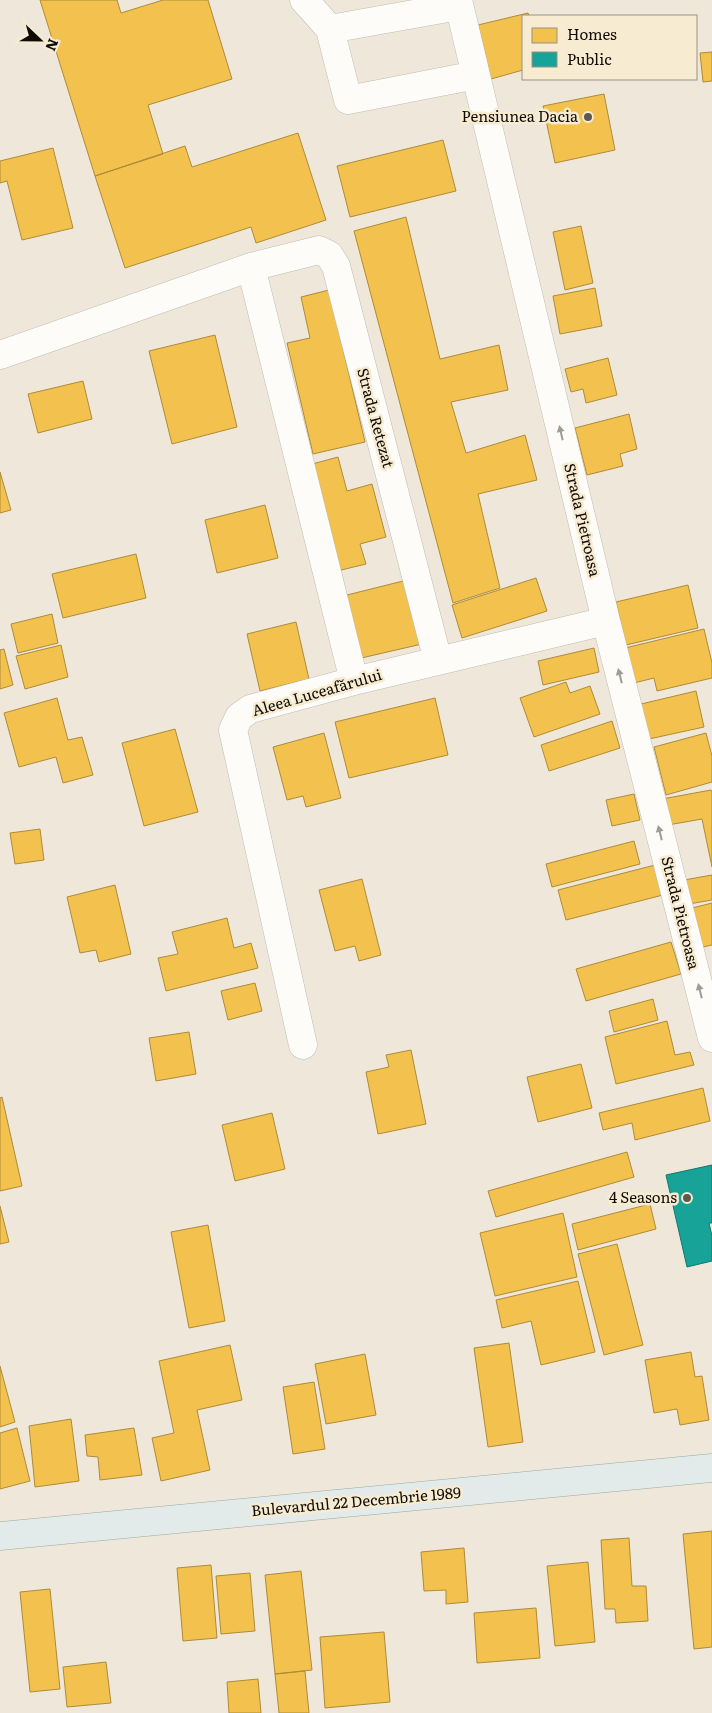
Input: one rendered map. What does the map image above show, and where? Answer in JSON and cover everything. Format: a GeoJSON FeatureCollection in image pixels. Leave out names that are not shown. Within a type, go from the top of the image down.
{"type":"FeatureCollection","features":[{"type":"Feature","properties":{"kind":"main road","name":"Bulevardul 22 Decembrie 1989"},"geometry":{"type":"LineString","coordinates":[[0,1536],[712,1468]]}},
{"type":"Feature","properties":{"kind":"street"},"geometry":{"type":"LineString","coordinates":[[304,0],[330,29],[348,100],[476,75]]}},
{"type":"Feature","properties":{"kind":"street"},"geometry":{"type":"LineString","coordinates":[[330,29],[459,3]]}},
{"type":"Feature","properties":{"kind":"street","name":"Strada Pietroasa"},"geometry":{"type":"LineString","coordinates":[[459,3],[606,621],[712,1038]]}},
{"type":"Feature","properties":{"kind":"street","name":"Strada Retezat"},"geometry":{"type":"LineString","coordinates":[[0,354],[251,267],[319,250],[330,255],[336,266],[438,661]]}},
{"type":"Feature","properties":{"kind":"street"},"geometry":{"type":"LineString","coordinates":[[251,267],[354,681]]}},
{"type":"Feature","properties":{"kind":"street","name":"Aleea Luceafărului"},"geometry":{"type":"LineString","coordinates":[[303,1044],[233,730],[239,717],[250,709],[354,681],[606,621]]}},
{"type":"Feature","properties":{"kind":"building: Homes"},"geometry":{"type":"Polygon","coordinates":[[[40,0],[117,0],[121,13],[163,0],[208,0],[232,79],[148,105],[163,154],[95,176],[40,0]]]}},
{"type":"Feature","properties":{"kind":"building: Homes"},"geometry":{"type":"Polygon","coordinates":[[[528,13],[529,15],[522,15],[522,70],[491,79],[478,25],[528,13]]]}},
{"type":"Feature","properties":{"kind":"building: Homes"},"geometry":{"type":"Polygon","coordinates":[[[712,52],[712,81],[703,82],[700,53],[712,52]]]}},
{"type":"Feature","properties":{"kind":"building: Homes"},"geometry":{"type":"Polygon","coordinates":[[[604,94],[615,150],[555,163],[543,106],[604,94]]]}},
{"type":"Feature","properties":{"kind":"building: Homes"},"geometry":{"type":"Polygon","coordinates":[[[298,133],[326,220],[256,243],[251,227],[125,268],[95,176],[185,146],[192,167],[298,133]]]}},
{"type":"Feature","properties":{"kind":"building: Homes"},"geometry":{"type":"Polygon","coordinates":[[[443,140],[456,191],[350,217],[337,166],[443,140]]]}},
{"type":"Feature","properties":{"kind":"building: Homes"},"geometry":{"type":"Polygon","coordinates":[[[53,148],[73,228],[22,240],[7,181],[0,183],[0,161],[53,148]]]}},
{"type":"Feature","properties":{"kind":"building: Homes"},"geometry":{"type":"Polygon","coordinates":[[[406,217],[440,359],[499,345],[508,390],[451,402],[466,453],[525,435],[537,480],[478,494],[500,588],[453,603],[354,231],[406,217]]]}},
{"type":"Feature","properties":{"kind":"building: Homes"},"geometry":{"type":"Polygon","coordinates":[[[581,226],[593,283],[565,290],[553,232],[581,226]]]}},
{"type":"Feature","properties":{"kind":"building: Homes"},"geometry":{"type":"Polygon","coordinates":[[[595,288],[602,326],[560,334],[553,296],[595,288]]]}},
{"type":"Feature","properties":{"kind":"building: Homes"},"geometry":{"type":"Polygon","coordinates":[[[329,290],[365,442],[313,454],[287,343],[310,338],[301,297],[329,290]]]}},
{"type":"Feature","properties":{"kind":"building: Homes"},"geometry":{"type":"Polygon","coordinates":[[[215,335],[237,427],[172,444],[149,351],[215,335]]]}},
{"type":"Feature","properties":{"kind":"building: Homes"},"geometry":{"type":"Polygon","coordinates":[[[608,358],[617,395],[586,403],[583,389],[571,392],[565,369],[608,358]]]}},
{"type":"Feature","properties":{"kind":"building: Homes"},"geometry":{"type":"Polygon","coordinates":[[[83,381],[92,419],[38,433],[28,394],[83,381]]]}},
{"type":"Feature","properties":{"kind":"building: Homes"},"geometry":{"type":"Polygon","coordinates":[[[629,414],[637,449],[620,454],[623,466],[587,475],[575,428],[629,414]]]}},
{"type":"Feature","properties":{"kind":"building: Homes"},"geometry":{"type":"Polygon","coordinates":[[[338,457],[347,491],[372,484],[386,537],[360,544],[366,564],[333,572],[305,466],[338,457]]]}},
{"type":"Feature","properties":{"kind":"building: Homes"},"geometry":{"type":"Polygon","coordinates":[[[0,472],[11,510],[0,513],[0,472]]]}},
{"type":"Feature","properties":{"kind":"building: Homes"},"geometry":{"type":"Polygon","coordinates":[[[265,505],[278,558],[217,573],[205,520],[265,505]]]}},
{"type":"Feature","properties":{"kind":"building: Homes"},"geometry":{"type":"Polygon","coordinates":[[[136,554],[146,598],[63,618],[52,574],[136,554]]]}},
{"type":"Feature","properties":{"kind":"building: Homes"},"geometry":{"type":"Polygon","coordinates":[[[536,578],[547,611],[462,638],[452,605],[536,578]]]}},
{"type":"Feature","properties":{"kind":"building: Homes"},"geometry":{"type":"Polygon","coordinates":[[[407,580],[422,644],[357,659],[343,596],[407,580]]]}},
{"type":"Feature","properties":{"kind":"building: Homes"},"geometry":{"type":"Polygon","coordinates":[[[688,585],[698,628],[626,645],[616,602],[688,585]]]}},
{"type":"Feature","properties":{"kind":"building: Homes"},"geometry":{"type":"Polygon","coordinates":[[[52,614],[58,643],[18,653],[11,624],[52,614]]]}},
{"type":"Feature","properties":{"kind":"building: Homes"},"geometry":{"type":"Polygon","coordinates":[[[296,622],[309,679],[260,691],[247,634],[296,622]]]}},
{"type":"Feature","properties":{"kind":"building: Homes"},"geometry":{"type":"Polygon","coordinates":[[[704,629],[712,663],[712,678],[657,691],[654,678],[634,683],[625,648],[704,629]]]}},
{"type":"Feature","properties":{"kind":"building: Homes"},"geometry":{"type":"Polygon","coordinates":[[[61,645],[68,677],[25,689],[16,656],[61,645]]]}},
{"type":"Feature","properties":{"kind":"building: Homes"},"geometry":{"type":"Polygon","coordinates":[[[594,648],[599,672],[543,685],[538,661],[594,648]]]}},
{"type":"Feature","properties":{"kind":"building: Homes"},"geometry":{"type":"Polygon","coordinates":[[[4,649],[13,685],[0,689],[0,650],[4,649]]]}},
{"type":"Feature","properties":{"kind":"building: Homes"},"geometry":{"type":"Polygon","coordinates":[[[566,682],[570,693],[590,686],[600,714],[534,737],[520,698],[566,682]]]}},
{"type":"Feature","properties":{"kind":"building: Homes"},"geometry":{"type":"Polygon","coordinates":[[[696,691],[704,727],[649,739],[641,704],[696,691]]]}},
{"type":"Feature","properties":{"kind":"building: Homes"},"geometry":{"type":"Polygon","coordinates":[[[57,698],[68,740],[82,737],[93,775],[63,783],[56,757],[19,767],[4,713],[57,698]]]}},
{"type":"Feature","properties":{"kind":"building: Homes"},"geometry":{"type":"Polygon","coordinates":[[[435,698],[448,755],[349,778],[335,722],[435,698]]]}},
{"type":"Feature","properties":{"kind":"building: Homes"},"geometry":{"type":"Polygon","coordinates":[[[612,721],[620,748],[549,771],[541,745],[612,721]]]}},
{"type":"Feature","properties":{"kind":"building: Homes"},"geometry":{"type":"Polygon","coordinates":[[[175,729],[198,812],[144,826],[122,743],[175,729]]]}},
{"type":"Feature","properties":{"kind":"building: Homes"},"geometry":{"type":"Polygon","coordinates":[[[324,733],[341,798],[306,807],[303,796],[287,800],[273,747],[324,733]]]}},
{"type":"Feature","properties":{"kind":"building: Homes"},"geometry":{"type":"Polygon","coordinates":[[[706,733],[712,756],[712,782],[666,795],[654,747],[706,733]]]}},
{"type":"Feature","properties":{"kind":"building: Homes"},"geometry":{"type":"Polygon","coordinates":[[[711,790],[712,867],[702,819],[668,825],[662,799],[711,790]]]}},
{"type":"Feature","properties":{"kind":"building: Homes"},"geometry":{"type":"Polygon","coordinates":[[[634,794],[640,820],[612,826],[606,800],[634,794]]]}},
{"type":"Feature","properties":{"kind":"building: Homes"},"geometry":{"type":"Polygon","coordinates":[[[40,829],[44,860],[15,864],[10,833],[40,829]]]}},
{"type":"Feature","properties":{"kind":"building: Homes"},"geometry":{"type":"Polygon","coordinates":[[[634,841],[640,864],[552,887],[546,864],[634,841]]]}},
{"type":"Feature","properties":{"kind":"building: Homes"},"geometry":{"type":"Polygon","coordinates":[[[655,865],[663,895],[566,920],[558,890],[655,865]]]}},
{"type":"Feature","properties":{"kind":"building: Homes"},"geometry":{"type":"Polygon","coordinates":[[[712,875],[712,900],[689,904],[684,880],[712,875]]]}},
{"type":"Feature","properties":{"kind":"building: Homes"},"geometry":{"type":"Polygon","coordinates":[[[362,879],[381,955],[359,961],[355,946],[335,951],[319,890],[362,879]]]}},
{"type":"Feature","properties":{"kind":"building: Homes"},"geometry":{"type":"Polygon","coordinates":[[[115,885],[131,954],[99,962],[96,950],[80,953],[67,897],[115,885]]]}},
{"type":"Feature","properties":{"kind":"building: Homes"},"geometry":{"type":"Polygon","coordinates":[[[712,903],[712,945],[703,947],[692,908],[712,903]]]}},
{"type":"Feature","properties":{"kind":"building: Homes"},"geometry":{"type":"Polygon","coordinates":[[[227,918],[234,948],[251,943],[258,968],[166,991],[158,958],[178,954],[172,932],[227,918]]]}},
{"type":"Feature","properties":{"kind":"building: Homes"},"geometry":{"type":"Polygon","coordinates":[[[671,942],[681,974],[586,1001],[576,969],[671,942]]]}},
{"type":"Feature","properties":{"kind":"building: Homes"},"geometry":{"type":"Polygon","coordinates":[[[255,983],[262,1011],[228,1020],[221,991],[255,983]]]}},
{"type":"Feature","properties":{"kind":"building: Homes"},"geometry":{"type":"Polygon","coordinates":[[[653,999],[658,1020],[614,1032],[609,1011],[653,999]]]}},
{"type":"Feature","properties":{"kind":"building: Homes"},"geometry":{"type":"Polygon","coordinates":[[[667,1021],[675,1055],[690,1052],[694,1065],[616,1084],[605,1037],[667,1021]]]}},
{"type":"Feature","properties":{"kind":"building: Homes"},"geometry":{"type":"Polygon","coordinates":[[[189,1032],[196,1074],[156,1081],[149,1038],[189,1032]]]}},
{"type":"Feature","properties":{"kind":"building: Homes"},"geometry":{"type":"Polygon","coordinates":[[[411,1050],[426,1124],[378,1134],[366,1072],[389,1067],[386,1055],[411,1050]]]}},
{"type":"Feature","properties":{"kind":"building: Homes"},"geometry":{"type":"Polygon","coordinates":[[[581,1064],[592,1108],[538,1122],[527,1077],[581,1064]]]}},
{"type":"Feature","properties":{"kind":"building: Homes"},"geometry":{"type":"Polygon","coordinates":[[[703,1088],[710,1121],[635,1140],[632,1123],[603,1130],[599,1113],[703,1088]]]}},
{"type":"Feature","properties":{"kind":"building: Homes"},"geometry":{"type":"Polygon","coordinates":[[[2,1097],[22,1186],[0,1191],[0,1098],[2,1097]]]}},
{"type":"Feature","properties":{"kind":"building: Homes"},"geometry":{"type":"Polygon","coordinates":[[[272,1113],[285,1169],[235,1181],[222,1125],[272,1113]]]}},
{"type":"Feature","properties":{"kind":"building: Homes"},"geometry":{"type":"Polygon","coordinates":[[[627,1152],[634,1177],[496,1217],[488,1191],[627,1152]]]}},
{"type":"Feature","properties":{"kind":"building: Homes"},"geometry":{"type":"Polygon","coordinates":[[[650,1204],[656,1229],[578,1250],[572,1224],[650,1204]]]}},
{"type":"Feature","properties":{"kind":"building: Homes"},"geometry":{"type":"Polygon","coordinates":[[[0,1206],[9,1242],[0,1244],[0,1206]]]}},
{"type":"Feature","properties":{"kind":"building: Homes"},"geometry":{"type":"Polygon","coordinates":[[[563,1213],[577,1277],[495,1296],[480,1233],[563,1213]]]}},
{"type":"Feature","properties":{"kind":"building: Homes"},"geometry":{"type":"Polygon","coordinates":[[[208,1225],[225,1321],[189,1328],[171,1232],[208,1225]]]}},
{"type":"Feature","properties":{"kind":"building: Homes"},"geometry":{"type":"Polygon","coordinates":[[[617,1244],[643,1345],[604,1355],[578,1254],[617,1244]]]}},
{"type":"Feature","properties":{"kind":"building: Homes"},"geometry":{"type":"Polygon","coordinates":[[[578,1281],[595,1352],[541,1365],[531,1321],[502,1328],[496,1300],[578,1281]]]}},
{"type":"Feature","properties":{"kind":"building: Homes"},"geometry":{"type":"Polygon","coordinates":[[[509,1343],[523,1442],[488,1447],[474,1348],[509,1343]]]}},
{"type":"Feature","properties":{"kind":"building: Homes"},"geometry":{"type":"Polygon","coordinates":[[[230,1345],[242,1400],[197,1410],[210,1470],[161,1481],[152,1438],[174,1433],[159,1361],[230,1345]]]}},
{"type":"Feature","properties":{"kind":"building: Homes"},"geometry":{"type":"Polygon","coordinates":[[[691,1352],[695,1377],[702,1376],[709,1420],[680,1425],[677,1409],[654,1413],[645,1360],[691,1352]]]}},
{"type":"Feature","properties":{"kind":"building: Homes"},"geometry":{"type":"Polygon","coordinates":[[[365,1354],[376,1415],[326,1424],[315,1364],[365,1354]]]}},
{"type":"Feature","properties":{"kind":"building: Homes"},"geometry":{"type":"Polygon","coordinates":[[[0,1366],[15,1422],[0,1427],[0,1366]]]}},
{"type":"Feature","properties":{"kind":"building: Homes"},"geometry":{"type":"Polygon","coordinates":[[[314,1382],[325,1449],[293,1454],[283,1387],[314,1382]]]}},
{"type":"Feature","properties":{"kind":"building: Homes"},"geometry":{"type":"Polygon","coordinates":[[[71,1419],[79,1481],[35,1487],[29,1426],[71,1419]]]}},
{"type":"Feature","properties":{"kind":"building: Homes"},"geometry":{"type":"Polygon","coordinates":[[[17,1428],[30,1481],[0,1489],[0,1433],[17,1428]]]}},
{"type":"Feature","properties":{"kind":"building: Homes"},"geometry":{"type":"Polygon","coordinates":[[[134,1428],[142,1475],[100,1480],[98,1457],[87,1456],[85,1435],[134,1428]]]}},
{"type":"Feature","properties":{"kind":"building: Homes"},"geometry":{"type":"Polygon","coordinates":[[[712,1531],[712,1647],[694,1649],[683,1534],[712,1531]]]}},
{"type":"Feature","properties":{"kind":"building: Homes"},"geometry":{"type":"Polygon","coordinates":[[[629,1538],[632,1586],[646,1586],[648,1621],[616,1623],[615,1609],[605,1609],[601,1540],[629,1538]]]}},
{"type":"Feature","properties":{"kind":"building: Homes"},"geometry":{"type":"Polygon","coordinates":[[[464,1548],[468,1602],[446,1604],[446,1590],[424,1591],[421,1552],[464,1548]]]}},
{"type":"Feature","properties":{"kind":"building: Homes"},"geometry":{"type":"Polygon","coordinates":[[[588,1562],[595,1642],[555,1646],[547,1566],[588,1562]]]}},
{"type":"Feature","properties":{"kind":"building: Homes"},"geometry":{"type":"Polygon","coordinates":[[[211,1565],[217,1638],[183,1641],[177,1568],[211,1565]]]}},
{"type":"Feature","properties":{"kind":"building: Homes"},"geometry":{"type":"Polygon","coordinates":[[[301,1571],[312,1670],[275,1674],[265,1575],[301,1571]]]}},
{"type":"Feature","properties":{"kind":"building: Homes"},"geometry":{"type":"Polygon","coordinates":[[[250,1573],[255,1631],[221,1634],[216,1576],[250,1573]]]}},
{"type":"Feature","properties":{"kind":"building: Homes"},"geometry":{"type":"Polygon","coordinates":[[[50,1589],[60,1689],[30,1692],[20,1592],[50,1589]]]}},
{"type":"Feature","properties":{"kind":"building: Homes"},"geometry":{"type":"Polygon","coordinates":[[[536,1608],[540,1658],[477,1663],[474,1613],[536,1608]]]}},
{"type":"Feature","properties":{"kind":"building: Homes"},"geometry":{"type":"Polygon","coordinates":[[[384,1632],[390,1702],[325,1708],[320,1637],[384,1632]]]}},
{"type":"Feature","properties":{"kind":"building: Homes"},"geometry":{"type":"Polygon","coordinates":[[[106,1662],[111,1703],[67,1707],[63,1667],[106,1662]]]}},
{"type":"Feature","properties":{"kind":"building: Homes"},"geometry":{"type":"Polygon","coordinates":[[[305,1671],[309,1713],[279,1713],[275,1674],[305,1671]]]}},
{"type":"Feature","properties":{"kind":"building: Homes"},"geometry":{"type":"Polygon","coordinates":[[[258,1679],[261,1713],[229,1713],[227,1682],[258,1679]]]}},
{"type":"Feature","properties":{"kind":"building: Public"},"geometry":{"type":"Polygon","coordinates":[[[712,1165],[712,1223],[709,1223],[712,1236],[712,1261],[687,1267],[666,1175],[712,1165]]]}},
{"type":"Feature","properties":{"kind":"place","name":"Pensiunea Dacia"},"geometry":{"type":"Point","coordinates":[588,117]}},
{"type":"Feature","properties":{"kind":"place","name":"4 Seasons"},"geometry":{"type":"Point","coordinates":[687,1198]}}]}
